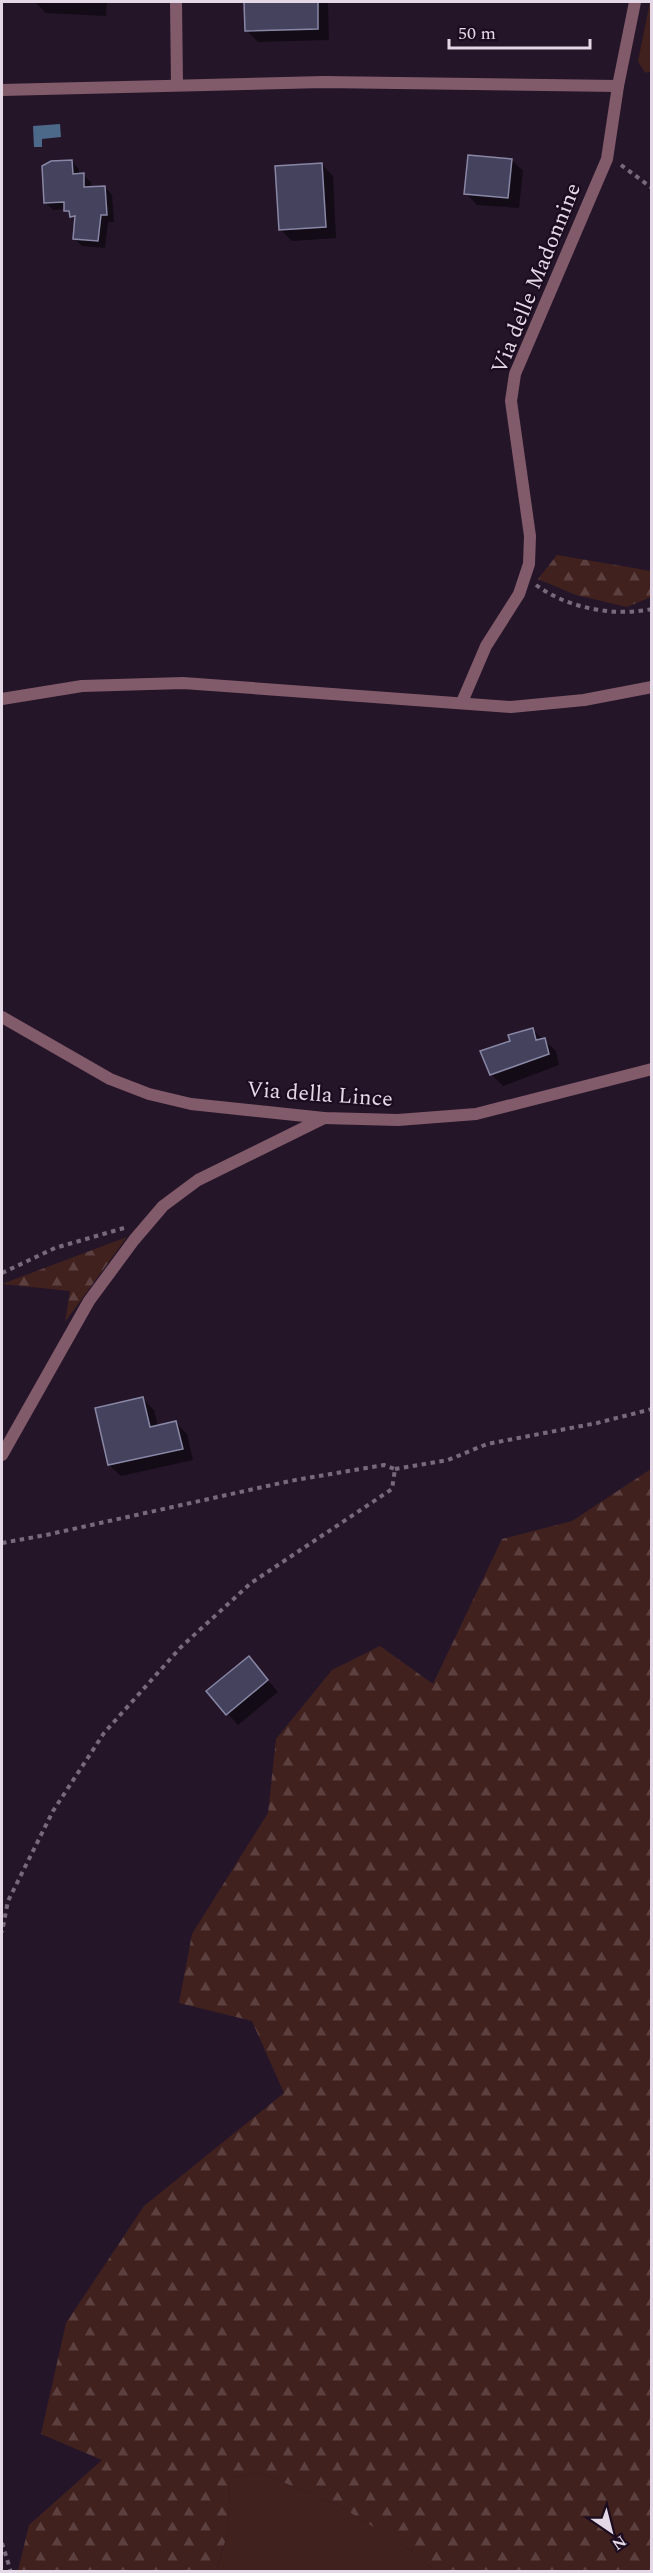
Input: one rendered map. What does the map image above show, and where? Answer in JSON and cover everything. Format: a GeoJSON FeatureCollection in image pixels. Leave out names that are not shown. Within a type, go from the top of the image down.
{"type":"FeatureCollection","features":[{"type":"Feature","properties":{"kind":"street"},"geometry":{"type":"LineString","coordinates":[[176,2],[177,85]]}},
{"type":"Feature","properties":{"kind":"street","name":"Via delle Madonnine"},"geometry":{"type":"LineString","coordinates":[[462,702],[486,646],[519,594],[529,564],[530,536],[511,401],[515,374],[607,159],[618,86],[635,2]]}},
{"type":"Feature","properties":{"kind":"street"},"geometry":{"type":"LineString","coordinates":[[2,90],[323,82],[618,86]]}},
{"type":"Feature","properties":{"kind":"street"},"geometry":{"type":"LineString","coordinates":[[2,699],[82,686],[183,683],[511,707],[584,700],[651,687]]}},
{"type":"Feature","properties":{"kind":"street","name":"Via della Lince"},"geometry":{"type":"LineString","coordinates":[[2,1017],[110,1079],[149,1094],[191,1104],[324,1119],[398,1120],[476,1114],[651,1069]]}},
{"type":"Feature","properties":{"kind":"street"},"geometry":{"type":"LineString","coordinates":[[2,1455],[88,1301],[163,1206],[198,1180],[324,1119]]}},
{"type":"Feature","properties":{"kind":"path"},"geometry":{"type":"LineString","coordinates":[[607,159],[614,160],[651,188]]}},
{"type":"Feature","properties":{"kind":"path"},"geometry":{"type":"LineString","coordinates":[[525,577],[548,594],[601,611],[630,614],[651,609]]}},
{"type":"Feature","properties":{"kind":"path"},"geometry":{"type":"LineString","coordinates":[[2,1273],[55,1248],[125,1228]]}},
{"type":"Feature","properties":{"kind":"path"},"geometry":{"type":"LineString","coordinates":[[2,1543],[290,1481],[384,1465],[395,1469],[448,1460],[487,1444],[651,1409]]}},
{"type":"Feature","properties":{"kind":"path"},"geometry":{"type":"LineString","coordinates":[[2,1932],[8,1901],[53,1811],[104,1733],[181,1647],[250,1583],[392,1489],[395,1469]]}},
{"type":"Feature","properties":{"kind":"path"},"geometry":{"type":"LineString","coordinates":[[2,2543],[11,2571]]}},
{"type":"Feature","properties":{"kind":"green space"},"geometry":{"type":"Polygon","coordinates":[[[650,2],[651,71],[645,73],[638,61],[650,2]]]}},
{"type":"Feature","properties":{"kind":"green space"},"geometry":{"type":"Polygon","coordinates":[[[557,555],[651,571],[651,597],[627,607],[576,595],[538,579],[557,555]]]}},
{"type":"Feature","properties":{"kind":"green space"},"geometry":{"type":"Polygon","coordinates":[[[127,1237],[65,1322],[70,1291],[2,1284],[127,1237]]]}},
{"type":"Feature","properties":{"kind":"green space"},"geometry":{"type":"Polygon","coordinates":[[[651,1469],[651,2571],[436,2571],[406,2547],[336,2504],[258,2472],[230,2478],[228,2532],[216,2571],[18,2571],[29,2525],[102,2460],[41,2434],[66,2323],[144,2206],[284,2093],[252,2021],[179,2003],[192,1934],[268,1813],[276,1739],[332,1670],[380,1646],[433,1684],[502,1539],[572,1521],[651,1469]]]}},
{"type":"Feature","properties":{"kind":"green space"},"geometry":{"type":"Polygon","coordinates":[[[258,2472],[336,2504],[406,2547],[436,2571],[216,2572],[228,2532],[230,2478],[258,2472]]]}},
{"type":"Feature","properties":{"kind":"water"},"geometry":{"type":"Polygon","coordinates":[[[60,124],[61,137],[42,139],[42,147],[34,147],[33,126],[60,124]]]}},
{"type":"Feature","properties":{"kind":"building"},"geometry":{"type":"Polygon","coordinates":[[[244,2],[318,2],[318,29],[245,31],[244,2]]]}},
{"type":"Feature","properties":{"kind":"building"},"geometry":{"type":"Polygon","coordinates":[[[468,155],[512,159],[508,198],[464,194],[468,155]]]}},
{"type":"Feature","properties":{"kind":"building"},"geometry":{"type":"Polygon","coordinates":[[[72,160],[73,174],[84,173],[84,187],[105,186],[107,215],[101,215],[98,241],[73,239],[75,216],[70,217],[69,211],[64,211],[64,202],[44,203],[42,166],[51,161],[72,160]]]}},
{"type":"Feature","properties":{"kind":"building"},"geometry":{"type":"Polygon","coordinates":[[[322,163],[326,227],[279,230],[275,166],[322,163]]]}},
{"type":"Feature","properties":{"kind":"building"},"geometry":{"type":"Polygon","coordinates":[[[533,1028],[536,1040],[545,1038],[549,1054],[490,1075],[480,1051],[510,1041],[508,1035],[533,1028]]]}},
{"type":"Feature","properties":{"kind":"building"},"geometry":{"type":"Polygon","coordinates":[[[143,1397],[150,1427],[176,1421],[183,1449],[108,1465],[95,1408],[143,1397]]]}},
{"type":"Feature","properties":{"kind":"building"},"geometry":{"type":"Polygon","coordinates":[[[249,1656],[268,1680],[226,1715],[206,1691],[249,1656]]]}}]}
